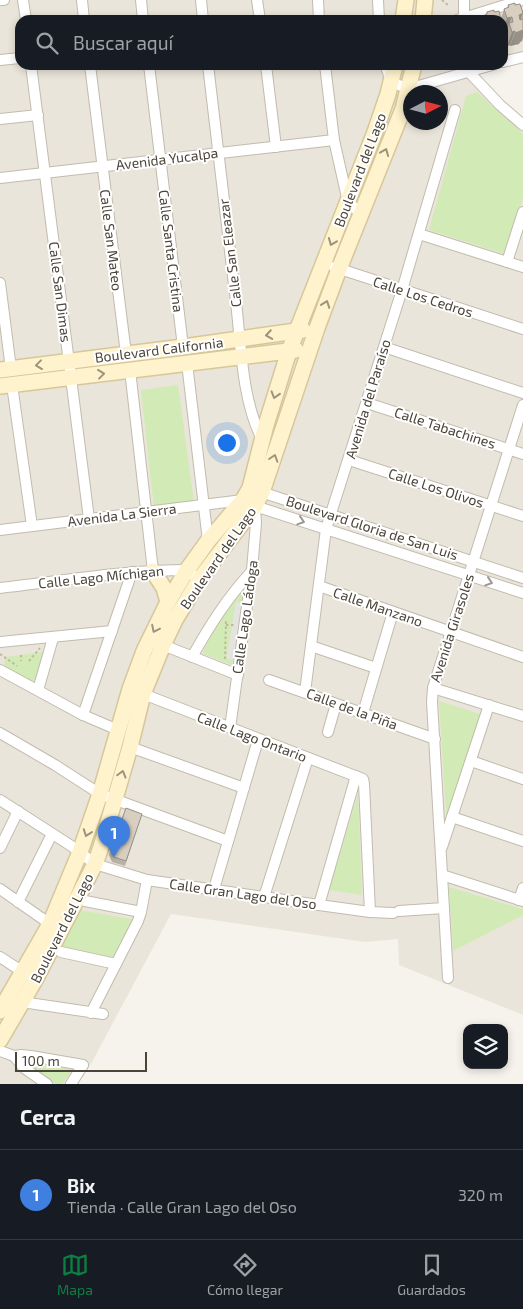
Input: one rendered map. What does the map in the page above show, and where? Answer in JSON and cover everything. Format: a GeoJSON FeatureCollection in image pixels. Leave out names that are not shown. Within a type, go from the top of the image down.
{"type":"FeatureCollection","features":[{"type":"Feature","properties":{"kind":"street"},"geometry":{"type":"LineString","coordinates":[[23,0],[25,15]]}},
{"type":"Feature","properties":{"kind":"street"},"geometry":{"type":"LineString","coordinates":[[82,0],[84,15]]}},
{"type":"Feature","properties":{"kind":"street"},"geometry":{"type":"LineString","coordinates":[[141,0],[142,15]]}},
{"type":"Feature","properties":{"kind":"street"},"geometry":{"type":"LineString","coordinates":[[201,0],[202,15]]}},
{"type":"Feature","properties":{"kind":"street"},"geometry":{"type":"LineString","coordinates":[[257,0],[259,15]]}},
{"type":"Feature","properties":{"kind":"street"},"geometry":{"type":"LineString","coordinates":[[318,0],[319,15]]}},
{"type":"Feature","properties":{"kind":"street"},"geometry":{"type":"LineString","coordinates":[[378,0],[379,15]]}},
{"type":"Feature","properties":{"kind":"street"},"geometry":{"type":"LineString","coordinates":[[404,15],[406,0]]}},
{"type":"Feature","properties":{"kind":"street"},"geometry":{"type":"LineString","coordinates":[[424,15],[426,0]]}},
{"type":"Feature","properties":{"kind":"street"},"geometry":{"type":"LineString","coordinates":[[462,15],[464,0]]}},
{"type":"Feature","properties":{"kind":"street"},"geometry":{"type":"LineString","coordinates":[[473,15],[519,0]]}},
{"type":"Feature","properties":{"kind":"street"},"geometry":{"type":"LineString","coordinates":[[508,60],[523,56]]}},
{"type":"Feature","properties":{"kind":"street"},"geometry":{"type":"LineString","coordinates":[[0,60],[15,58]]}},
{"type":"Feature","properties":{"kind":"street","name":"Calle San Dimas"},"geometry":{"type":"LineString","coordinates":[[33,70],[89,519]]}},
{"type":"Feature","properties":{"kind":"street","name":"Calle San Mateo"},"geometry":{"type":"LineString","coordinates":[[91,70],[126,354]]}},
{"type":"Feature","properties":{"kind":"street","name":"Calle Santa Cristina"},"geometry":{"type":"LineString","coordinates":[[149,70],[183,348]]}},
{"type":"Feature","properties":{"kind":"street","name":"Calle San Eleazar"},"geometry":{"type":"LineString","coordinates":[[209,70],[242,357],[252,417],[262,440]]}},
{"type":"Feature","properties":{"kind":"street"},"geometry":{"type":"LineString","coordinates":[[267,70],[276,147]]}},
{"type":"Feature","properties":{"kind":"street"},"geometry":{"type":"LineString","coordinates":[[326,70],[334,140],[348,202],[360,214]]}},
{"type":"Feature","properties":{"kind":"street"},"geometry":{"type":"LineString","coordinates":[[387,70],[392,82],[403,87]]}},
{"type":"Feature","properties":{"kind":"street","name":"Boulevard del Lago"},"geometry":{"type":"LineString","coordinates":[[0,1011],[29,976],[95,864],[130,747],[144,651],[168,602],[187,570],[208,541],[252,496],[262,440],[288,351],[375,132],[392,82],[394,70]]}},
{"type":"Feature","properties":{"kind":"street","name":"Boulevard del Lago"},"geometry":{"type":"LineString","coordinates":[[409,85],[413,70]]}},
{"type":"Feature","properties":{"kind":"street"},"geometry":{"type":"LineString","coordinates":[[421,85],[472,70]]}},
{"type":"Feature","properties":{"kind":"street"},"geometry":{"type":"LineString","coordinates":[[468,71],[500,105],[523,125]]}},
{"type":"Feature","properties":{"kind":"street","name":"Boulevard del Lago"},"geometry":{"type":"LineString","coordinates":[[0,1040],[22,1002],[29,976],[80,852],[100,794],[118,730],[175,620],[252,496],[310,349],[360,214],[403,110]]}},
{"type":"Feature","properties":{"kind":"street","name":"Avenida del Paraíso"},"geometry":{"type":"LineString","coordinates":[[305,692],[326,529],[402,290],[455,110]]}},
{"type":"Feature","properties":{"kind":"street"},"geometry":{"type":"LineString","coordinates":[[0,120],[38,115]]}},
{"type":"Feature","properties":{"kind":"street","name":"Avenida Yucalpa"},"geometry":{"type":"LineString","coordinates":[[0,178],[334,140]]}},
{"type":"Feature","properties":{"kind":"street"},"geometry":{"type":"LineString","coordinates":[[507,262],[523,212]]}},
{"type":"Feature","properties":{"kind":"street"},"geometry":{"type":"LineString","coordinates":[[419,234],[523,267]]}},
{"type":"Feature","properties":{"kind":"street","name":"Calle Los Cedros"},"geometry":{"type":"LineString","coordinates":[[323,264],[523,329]]}},
{"type":"Feature","properties":{"kind":"street"},"geometry":{"type":"LineString","coordinates":[[0,283],[6,369]]}},
{"type":"Feature","properties":{"kind":"street","name":"Boulevard California"},"geometry":{"type":"LineString","coordinates":[[6,369],[183,348],[317,328]]}},
{"type":"Feature","properties":{"kind":"street"},"geometry":{"type":"LineString","coordinates":[[384,347],[523,393]]}},
{"type":"Feature","properties":{"kind":"street","name":"Boulevard California"},"geometry":{"type":"LineString","coordinates":[[6,385],[310,349]]}},
{"type":"Feature","properties":{"kind":"street"},"geometry":{"type":"LineString","coordinates":[[187,364],[208,541]]}},
{"type":"Feature","properties":{"kind":"street"},"geometry":{"type":"LineString","coordinates":[[130,370],[153,571],[164,588],[168,602]]}},
{"type":"Feature","properties":{"kind":"street"},"geometry":{"type":"LineString","coordinates":[[6,385],[32,526]]}},
{"type":"Feature","properties":{"kind":"street","name":"Calle Tabachines"},"geometry":{"type":"LineString","coordinates":[[366,403],[523,454]]}},
{"type":"Feature","properties":{"kind":"street","name":"Avenida Girasoles"},"geometry":{"type":"LineString","coordinates":[[448,978],[432,702],[433,688],[523,405]]}},
{"type":"Feature","properties":{"kind":"street","name":"Calle Los Olivos"},"geometry":{"type":"LineString","coordinates":[[349,460],[523,516]]}},
{"type":"Feature","properties":{"kind":"street","name":"Avenida La Sierra"},"geometry":{"type":"LineString","coordinates":[[0,530],[146,512],[252,496]]}},
{"type":"Feature","properties":{"kind":"street","name":"Boulevard Gloria de San Luis"},"geometry":{"type":"LineString","coordinates":[[252,496],[331,515],[523,578]]}},
{"type":"Feature","properties":{"kind":"street","name":"Boulevard Gloria de San Luis"},"geometry":{"type":"LineString","coordinates":[[252,496],[326,529],[523,593]]}},
{"type":"Feature","properties":{"kind":"street","name":"Calle Lago Ládoga"},"geometry":{"type":"LineString","coordinates":[[230,728],[252,570],[256,523],[252,496]]}},
{"type":"Feature","properties":{"kind":"street"},"geometry":{"type":"LineString","coordinates":[[187,570],[199,580]]}},
{"type":"Feature","properties":{"kind":"street","name":"Calle Lago Míchigan"},"geometry":{"type":"LineString","coordinates":[[0,588],[132,572],[187,570]]}},
{"type":"Feature","properties":{"kind":"street"},"geometry":{"type":"LineString","coordinates":[[192,657],[222,608],[252,570]]}},
{"type":"Feature","properties":{"kind":"street"},"geometry":{"type":"LineString","coordinates":[[83,715],[132,572]]}},
{"type":"Feature","properties":{"kind":"street","name":"Calle Manzano"},"geometry":{"type":"LineString","coordinates":[[319,586],[523,657]]}},
{"type":"Feature","properties":{"kind":"street"},"geometry":{"type":"LineString","coordinates":[[363,713],[393,612]]}},
{"type":"Feature","properties":{"kind":"street"},"geometry":{"type":"LineString","coordinates":[[0,642],[112,631]]}},
{"type":"Feature","properties":{"kind":"street"},"geometry":{"type":"LineString","coordinates":[[38,690],[50,638]]}},
{"type":"Feature","properties":{"kind":"street"},"geometry":{"type":"LineString","coordinates":[[163,645],[238,675]]}},
{"type":"Feature","properties":{"kind":"street"},"geometry":{"type":"LineString","coordinates":[[311,646],[376,668]]}},
{"type":"Feature","properties":{"kind":"street"},"geometry":{"type":"LineString","coordinates":[[0,670],[83,715],[118,730]]}},
{"type":"Feature","properties":{"kind":"street","name":"Calle de la Piña"},"geometry":{"type":"LineString","coordinates":[[269,680],[435,739]]}},
{"type":"Feature","properties":{"kind":"street"},"geometry":{"type":"LineString","coordinates":[[433,688],[523,716]]}},
{"type":"Feature","properties":{"kind":"street","name":"Calle Lago Ontario"},"geometry":{"type":"LineString","coordinates":[[137,692],[358,777]]}},
{"type":"Feature","properties":{"kind":"street"},"geometry":{"type":"LineString","coordinates":[[328,732],[336,704]]}},
{"type":"Feature","properties":{"kind":"street"},"geometry":{"type":"LineString","coordinates":[[440,853],[489,705]]}},
{"type":"Feature","properties":{"kind":"street"},"geometry":{"type":"LineString","coordinates":[[0,733],[100,794],[228,841]]}},
{"type":"Feature","properties":{"kind":"street"},"geometry":{"type":"LineString","coordinates":[[214,889],[258,740]]}},
{"type":"Feature","properties":{"kind":"street"},"geometry":{"type":"LineString","coordinates":[[130,747],[244,788]]}},
{"type":"Feature","properties":{"kind":"street"},"geometry":{"type":"LineString","coordinates":[[264,897],[308,758]]}},
{"type":"Feature","properties":{"kind":"street"},"geometry":{"type":"LineString","coordinates":[[471,761],[523,778]]}},
{"type":"Feature","properties":{"kind":"street"},"geometry":{"type":"LineString","coordinates":[[319,905],[358,777]]}},
{"type":"Feature","properties":{"kind":"street"},"geometry":{"type":"LineString","coordinates":[[358,777],[364,784],[370,912]]}},
{"type":"Feature","properties":{"kind":"street"},"geometry":{"type":"LineString","coordinates":[[0,800],[80,852],[95,864]]}},
{"type":"Feature","properties":{"kind":"street"},"geometry":{"type":"LineString","coordinates":[[0,848],[18,811]]}},
{"type":"Feature","properties":{"kind":"street"},"geometry":{"type":"LineString","coordinates":[[452,817],[523,840]]}},
{"type":"Feature","properties":{"kind":"street"},"geometry":{"type":"LineString","coordinates":[[18,902],[52,834]]}},
{"type":"Feature","properties":{"kind":"street","name":"Calle Gran Lago del Oso"},"geometry":{"type":"LineString","coordinates":[[95,864],[147,880],[370,912],[444,908]]}},
{"type":"Feature","properties":{"kind":"street"},"geometry":{"type":"LineString","coordinates":[[442,874],[521,901],[523,888]]}},
{"type":"Feature","properties":{"kind":"street"},"geometry":{"type":"LineString","coordinates":[[91,1012],[138,921],[147,880]]}},
{"type":"Feature","properties":{"kind":"street"},"geometry":{"type":"LineString","coordinates":[[0,890],[50,924]]}},
{"type":"Feature","properties":{"kind":"street"},"geometry":{"type":"LineString","coordinates":[[85,901],[141,912]]}},
{"type":"Feature","properties":{"kind":"street"},"geometry":{"type":"LineString","coordinates":[[61,952],[116,964]]}},
{"type":"Feature","properties":{"kind":"street"},"geometry":{"type":"LineString","coordinates":[[0,957],[29,976]]}},
{"type":"Feature","properties":{"kind":"street"},"geometry":{"type":"LineString","coordinates":[[22,1002],[104,1014]]}},
{"type":"Feature","properties":{"kind":"street"},"geometry":{"type":"LineString","coordinates":[[0,1051],[14,1056],[24,1068],[47,1084]]}},
{"type":"Feature","properties":{"kind":"street"},"geometry":{"type":"LineString","coordinates":[[14,1056],[21,1054],[83,1065],[71,1084]]}},
{"type":"Feature","properties":{"kind":"path"},"geometry":{"type":"LineString","coordinates":[[442,0],[448,6]]}},
{"type":"Feature","properties":{"kind":"path"},"geometry":{"type":"LineString","coordinates":[[222,608],[226,613],[224,669]]}},
{"type":"Feature","properties":{"kind":"path"},"geometry":{"type":"LineString","coordinates":[[29,661],[50,638]]}},
{"type":"Feature","properties":{"kind":"path"},"geometry":{"type":"LineString","coordinates":[[0,654],[17,666]]}},
{"type":"Feature","properties":{"kind":"path"},"geometry":{"type":"LineString","coordinates":[[21,655],[22,661]]}},
{"type":"Feature","properties":{"kind":"shaded area"},"geometry":{"type":"Polygon","coordinates":[[[0,0],[523,0],[523,59],[508,63],[508,15],[15,15],[15,70],[484,70],[474,73],[523,122],[523,1015],[399,965],[398,939],[365,942],[171,914],[91,1064],[77,1084],[0,1084],[0,0]]]}},
{"type":"Feature","properties":{"kind":"shaded area"},"geometry":{"type":"Polygon","coordinates":[[[236,602],[242,603],[233,660],[227,658],[236,602]]]}},
{"type":"Feature","properties":{"kind":"green space"},"geometry":{"type":"Polygon","coordinates":[[[477,92],[523,134],[523,198],[505,254],[429,230],[466,96],[477,92]]]}},
{"type":"Feature","properties":{"kind":"green space"},"geometry":{"type":"Polygon","coordinates":[[[178,385],[194,502],[154,508],[141,390],[178,385]]]}},
{"type":"Feature","properties":{"kind":"green space"},"geometry":{"type":"Polygon","coordinates":[[[240,593],[244,594],[242,603],[236,603],[227,658],[233,660],[232,665],[203,652],[217,625],[240,593]]]}},
{"type":"Feature","properties":{"kind":"green space"},"geometry":{"type":"Polygon","coordinates":[[[49,651],[49,657],[42,654],[45,667],[31,684],[4,672],[5,657],[49,651]]]}},
{"type":"Feature","properties":{"kind":"green space"},"geometry":{"type":"Polygon","coordinates":[[[439,701],[483,715],[447,826],[439,701]]]}},
{"type":"Feature","properties":{"kind":"green space"},"geometry":{"type":"Polygon","coordinates":[[[358,794],[362,895],[329,890],[358,794]]]}},
{"type":"Feature","properties":{"kind":"green space"},"geometry":{"type":"Polygon","coordinates":[[[449,887],[523,909],[523,915],[453,951],[449,887]]]}},
{"type":"Feature","properties":{"kind":"green space"},"geometry":{"type":"Polygon","coordinates":[[[79,910],[137,920],[116,961],[59,953],[79,910]]]}},
{"type":"Feature","properties":{"kind":"green space"},"geometry":{"type":"Polygon","coordinates":[[[25,1063],[73,1069],[62,1084],[56,1084],[25,1063]]]}},
{"type":"Feature","properties":{"kind":"building"},"geometry":{"type":"Polygon","coordinates":[[[520,4],[523,13],[519,15],[520,20],[523,19],[523,30],[515,33],[515,31],[512,32],[509,23],[513,22],[512,17],[508,18],[504,9],[509,7],[508,5],[520,4]]]}},
{"type":"Feature","properties":{"kind":"building"},"geometry":{"type":"Polygon","coordinates":[[[499,11],[500,15],[485,15],[487,12],[499,11]]]}},
{"type":"Feature","properties":{"kind":"building"},"geometry":{"type":"Polygon","coordinates":[[[126,808],[142,814],[126,861],[114,857],[111,850],[126,808]]]}},
{"type":"Feature","properties":{"kind":"place","name":"Bix"},"geometry":{"type":"Point","coordinates":[114,857]}}]}
